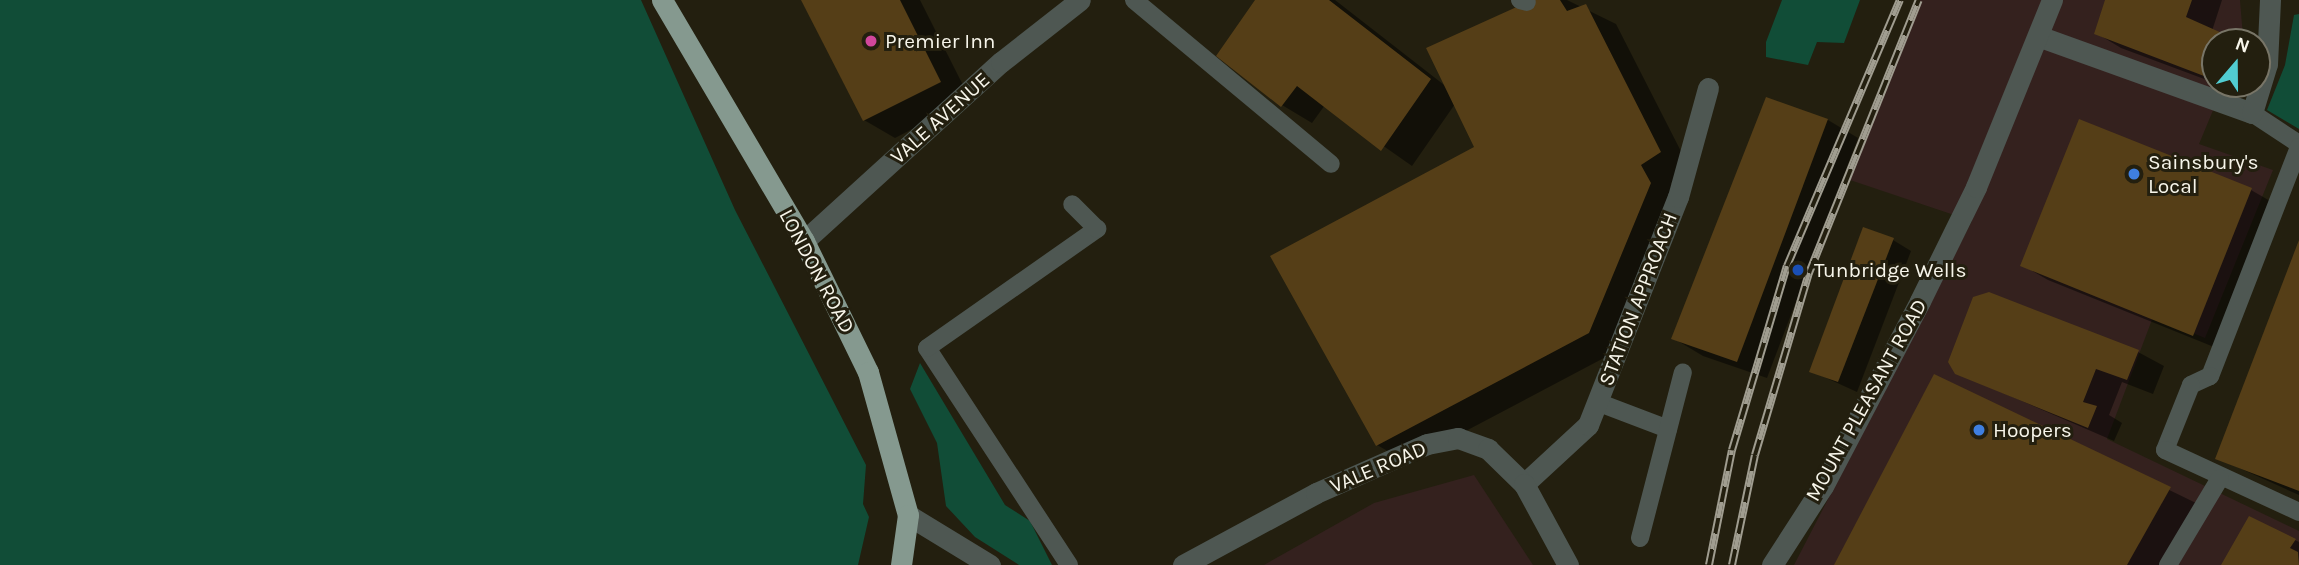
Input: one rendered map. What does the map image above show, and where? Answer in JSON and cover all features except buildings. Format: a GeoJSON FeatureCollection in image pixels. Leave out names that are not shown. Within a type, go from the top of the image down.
{"type":"FeatureCollection","features":[{"type":"Feature","properties":{"kind":"highway","name":"LONDON ROAD"},"geometry":{"type":"LineString","coordinates":[[662,0],[804,242],[869,372],[908,515],[901,565]]}},
{"type":"Feature","properties":{"kind":"street","name":"VALE AVENUE"},"geometry":{"type":"LineString","coordinates":[[804,242],[1001,62],[1080,0]]}},
{"type":"Feature","properties":{"kind":"street","name":"MOUNT PLEASANT ROAD"},"geometry":{"type":"LineString","coordinates":[[1772,565],[1823,486],[1908,326],[1976,187],[2052,0]]}},
{"type":"Feature","properties":{"kind":"street"},"geometry":{"type":"LineString","coordinates":[[2038,36],[2252,113],[2267,64],[2270,0]]}},
{"type":"Feature","properties":{"kind":"street","name":"STATION APPROACH"},"geometry":{"type":"LineString","coordinates":[[1524,484],[1588,425],[1678,197],[1708,88]]}},
{"type":"Feature","properties":{"kind":"street","name":"VALE ROAD"},"geometry":{"type":"LineString","coordinates":[[1183,565],[1316,493],[1427,444],[1458,438],[1488,449],[1524,484],[1568,565]]}},
{"type":"Feature","properties":{"kind":"street"},"geometry":{"type":"LineString","coordinates":[[908,515],[990,565]]}},
{"type":"Feature","properties":{"kind":"lane"},"geometry":{"type":"LineString","coordinates":[[1134,0],[1331,164]]}},
{"type":"Feature","properties":{"kind":"lane"},"geometry":{"type":"LineString","coordinates":[[2252,113],[2299,146],[2210,376],[2191,385],[2165,450],[2220,478],[2299,512]]}},
{"type":"Feature","properties":{"kind":"lane"},"geometry":{"type":"LineString","coordinates":[[1069,565],[927,348],[1097,229],[1072,204]]}},
{"type":"Feature","properties":{"kind":"lane"},"geometry":{"type":"LineString","coordinates":[[1640,538],[1683,372]]}},
{"type":"Feature","properties":{"kind":"lane"},"geometry":{"type":"LineString","coordinates":[[1597,402],[1668,429]]}},
{"type":"Feature","properties":{"kind":"lane"},"geometry":{"type":"LineString","coordinates":[[2168,565],[2220,478]]}},
{"type":"Feature","properties":{"kind":"shaded area"},"geometry":{"type":"Polygon","coordinates":[[[1920,0],[2240,0],[2242,28],[2201,28],[2201,98],[2218,98],[2199,144],[2273,170],[2205,338],[2153,317],[2107,439],[2299,531],[2299,565],[1794,565],[1972,221],[1850,180],[1920,0]]]}},
{"type":"Feature","properties":{"kind":"shaded area"},"geometry":{"type":"Polygon","coordinates":[[[1474,475],[1533,565],[1264,565],[1374,503],[1474,475]]]}},
{"type":"Feature","properties":{"kind":"green space"},"geometry":{"type":"Polygon","coordinates":[[[0,0],[641,0],[735,210],[866,465],[863,504],[869,517],[858,565],[0,565],[0,0]]]}},
{"type":"Feature","properties":{"kind":"green space"},"geometry":{"type":"Polygon","coordinates":[[[1782,0],[1860,0],[1844,43],[1817,42],[1808,65],[1766,57],[1766,42],[1782,0]]]}},
{"type":"Feature","properties":{"kind":"green space"},"geometry":{"type":"Polygon","coordinates":[[[2299,14],[2299,129],[2267,110],[2285,65],[2294,15],[2299,14]]]}},
{"type":"Feature","properties":{"kind":"green space"},"geometry":{"type":"Polygon","coordinates":[[[920,363],[1005,505],[1030,521],[1052,565],[1019,565],[975,537],[946,506],[937,443],[910,389],[920,363]]]}},
{"type":"Feature","properties":{"kind":"railway"},"geometry":{"type":"LineString","coordinates":[[1709,565],[1732,450],[1787,266],[1900,0]]}},
{"type":"Feature","properties":{"kind":"railway"},"geometry":{"type":"LineString","coordinates":[[1732,565],[1755,455],[1809,273],[1919,0]]}},
{"type":"Feature","properties":{"kind":"place","name":"Premier Inn"},"geometry":{"type":"Point","coordinates":[871,41]}},
{"type":"Feature","properties":{"kind":"place","name":"Sainsbury's Local"},"geometry":{"type":"Point","coordinates":[2134,174]}},
{"type":"Feature","properties":{"kind":"place","name":"Tunbridge Wells"},"geometry":{"type":"Point","coordinates":[1798,270]}},
{"type":"Feature","properties":{"kind":"place","name":"Hoopers"},"geometry":{"type":"Point","coordinates":[1979,430]}}]}
